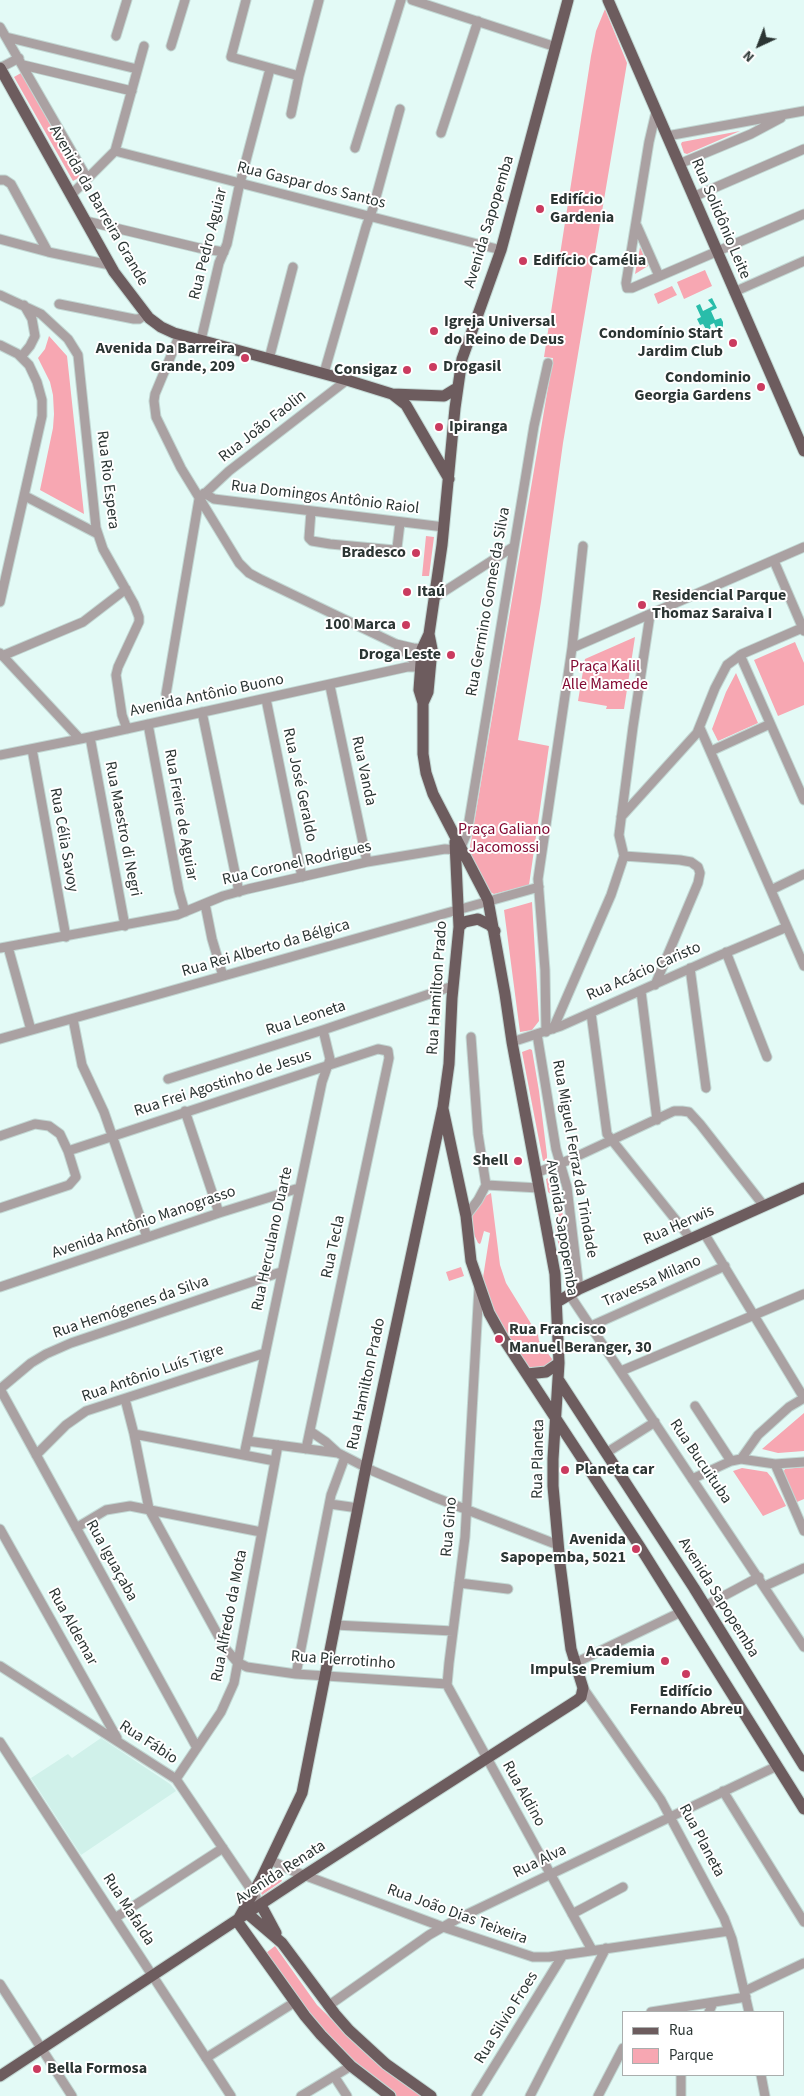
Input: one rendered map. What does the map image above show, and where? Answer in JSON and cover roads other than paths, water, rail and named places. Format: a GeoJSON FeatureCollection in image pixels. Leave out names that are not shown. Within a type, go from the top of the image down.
{"type":"FeatureCollection","features":[{"type":"Feature","properties":{"kind":"main road","name":"Avenida Sapopemba"},"geometry":{"type":"LineString","coordinates":[[568,0],[501,250],[464,352],[457,388],[444,527],[425,667],[419,690],[423,703],[423,754],[426,774],[433,794],[488,900],[495,931],[512,1042],[555,1274],[566,1294],[558,1379],[800,1752],[804,1766]]}},
{"type":"Feature","properties":{"kind":"main road","name":"Rua Solidônio Leite"},"geometry":{"type":"LineString","coordinates":[[608,0],[804,450]]}},
{"type":"Feature","properties":{"kind":"main road","name":"Avenida da Barreira Grande"},"geometry":{"type":"LineString","coordinates":[[0,68],[110,265],[146,314],[161,327],[392,394],[444,396]]}},
{"type":"Feature","properties":{"kind":"main road"},"geometry":{"type":"LineString","coordinates":[[455,408],[444,396],[457,388]]}},
{"type":"Feature","properties":{"kind":"main road","name":"Avenida da Barreira Grande"},"geometry":{"type":"LineString","coordinates":[[392,394],[403,402],[409,410],[449,479]]}},
{"type":"Feature","properties":{"kind":"main road"},"geometry":{"type":"LineString","coordinates":[[409,410],[410,401],[416,395]]}},
{"type":"Feature","properties":{"kind":"main road"},"geometry":{"type":"LineString","coordinates":[[435,456],[443,458],[451,454]]}},
{"type":"Feature","properties":{"kind":"main road","name":"Rua Hamilton Prado"},"geometry":{"type":"LineString","coordinates":[[237,1921],[270,1860],[302,1793],[366,1467],[443,1107],[449,1064],[453,986],[459,927],[461,851]]}},
{"type":"Feature","properties":{"kind":"main road"},"geometry":{"type":"LineString","coordinates":[[459,927],[464,922],[478,919],[490,925],[495,931]]}},
{"type":"Feature","properties":{"kind":"main road"},"geometry":{"type":"LineString","coordinates":[[443,1107],[466,1216],[470,1261],[489,1313],[556,1417],[560,1433],[681,1612],[804,1809]]}},
{"type":"Feature","properties":{"kind":"main road","name":"Rua Herwis"},"geometry":{"type":"LineString","coordinates":[[566,1294],[804,1188]]}},
{"type":"Feature","properties":{"kind":"main road"},"geometry":{"type":"LineString","coordinates":[[527,1374],[546,1372],[559,1363]]}},
{"type":"Feature","properties":{"kind":"main road","name":"Rua Planeta"},"geometry":{"type":"LineString","coordinates":[[556,1417],[558,1379]]}},
{"type":"Feature","properties":{"kind":"main road","name":"Rua Planeta"},"geometry":{"type":"LineString","coordinates":[[560,1433],[553,1486],[558,1545],[575,1663],[585,1695]]}},
{"type":"Feature","properties":{"kind":"main road","name":"Avenida Renata"},"geometry":{"type":"LineString","coordinates":[[0,2076],[585,1695]]}},
{"type":"Feature","properties":{"kind":"main road"},"geometry":{"type":"LineString","coordinates":[[261,1905],[282,1944],[328,2006],[366,2046],[431,2096]]}},
{"type":"Feature","properties":{"kind":"main road"},"geometry":{"type":"LineString","coordinates":[[248,1914],[282,1944]]}},
{"type":"Feature","properties":{"kind":"main road"},"geometry":{"type":"LineString","coordinates":[[237,1921],[295,2002],[321,2034],[351,2066],[390,2096]]}},
{"type":"Feature","properties":{"kind":"main road"},"geometry":{"type":"LineString","coordinates":[[261,1955],[263,1948],[268,1943],[282,1944]]}},
{"type":"Feature","properties":{"kind":"street"},"geometry":{"type":"LineString","coordinates":[[116,36],[127,0]]}},
{"type":"Feature","properties":{"kind":"street"},"geometry":{"type":"LineString","coordinates":[[171,46],[185,0]]}},
{"type":"Feature","properties":{"kind":"street"},"geometry":{"type":"LineString","coordinates":[[246,0],[231,56],[236,60],[299,76]]}},
{"type":"Feature","properties":{"kind":"street"},"geometry":{"type":"LineString","coordinates":[[292,114],[299,76],[319,0]]}},
{"type":"Feature","properties":{"kind":"street"},"geometry":{"type":"LineString","coordinates":[[355,148],[401,0]]}},
{"type":"Feature","properties":{"kind":"street"},"geometry":{"type":"LineString","coordinates":[[412,0],[556,47]]}},
{"type":"Feature","properties":{"kind":"street"},"geometry":{"type":"LineString","coordinates":[[441,133],[478,21]]}},
{"type":"Feature","properties":{"kind":"street","name":"Avenida da Barreira Grande"},"geometry":{"type":"LineString","coordinates":[[0,27],[86,178]]}},
{"type":"Feature","properties":{"kind":"street"},"geometry":{"type":"LineString","coordinates":[[6,37],[137,69]]}},
{"type":"Feature","properties":{"kind":"street"},"geometry":{"type":"LineString","coordinates":[[72,194],[115,151],[144,46]]}},
{"type":"Feature","properties":{"kind":"street"},"geometry":{"type":"LineString","coordinates":[[0,68],[21,62],[132,91]]}},
{"type":"Feature","properties":{"kind":"street","name":"Rua Pedro Aguiar"},"geometry":{"type":"LineString","coordinates":[[201,340],[219,263],[224,252],[270,69]]}},
{"type":"Feature","properties":{"kind":"street"},"geometry":{"type":"LineString","coordinates":[[324,374],[400,109]]}},
{"type":"Feature","properties":{"kind":"street"},"geometry":{"type":"LineString","coordinates":[[667,136],[804,111]]}},
{"type":"Feature","properties":{"kind":"street"},"geometry":{"type":"LineString","coordinates":[[656,112],[649,142],[626,283],[627,288],[632,288],[804,214]]}},
{"type":"Feature","properties":{"kind":"street"},"geometry":{"type":"LineString","coordinates":[[679,164],[751,134],[790,113]]}},
{"type":"Feature","properties":{"kind":"street"},"geometry":{"type":"LineString","coordinates":[[693,197],[804,149]]}},
{"type":"Feature","properties":{"kind":"street","name":"Rua Gaspar dos Santos"},"geometry":{"type":"LineString","coordinates":[[115,151],[501,250]]}},
{"type":"Feature","properties":{"kind":"street"},"geometry":{"type":"LineString","coordinates":[[0,180],[5,180],[11,184],[48,252]]}},
{"type":"Feature","properties":{"kind":"street"},"geometry":{"type":"LineString","coordinates":[[86,221],[199,248],[224,252]]}},
{"type":"Feature","properties":{"kind":"street"},"geometry":{"type":"LineString","coordinates":[[636,225],[659,276]]}},
{"type":"Feature","properties":{"kind":"street"},"geometry":{"type":"LineString","coordinates":[[0,239],[48,252],[110,265]]}},
{"type":"Feature","properties":{"kind":"street"},"geometry":{"type":"LineString","coordinates":[[734,292],[804,261]]}},
{"type":"Feature","properties":{"kind":"street"},"geometry":{"type":"LineString","coordinates":[[269,358],[293,267]]}},
{"type":"Feature","properties":{"kind":"street","name":"Rua Rio Espera"},"geometry":{"type":"LineString","coordinates":[[0,295],[41,314],[68,339],[75,347],[78,355],[98,534],[103,550],[126,589],[139,617],[139,622],[116,675],[126,729]]}},
{"type":"Feature","properties":{"kind":"street"},"geometry":{"type":"LineString","coordinates":[[58,304],[134,319],[139,319],[146,314]]}},
{"type":"Feature","properties":{"kind":"street"},"geometry":{"type":"LineString","coordinates":[[21,357],[35,336],[32,320],[24,305]]}},
{"type":"Feature","properties":{"kind":"street"},"geometry":{"type":"LineString","coordinates":[[180,334],[155,394],[154,408],[156,417],[177,460],[202,496],[240,563],[250,573],[314,606],[396,644],[427,649]]}},
{"type":"Feature","properties":{"kind":"street"},"geometry":{"type":"LineString","coordinates":[[0,345],[21,357],[29,365],[38,382],[42,400],[42,416],[0,602]]}},
{"type":"Feature","properties":{"kind":"street","name":"Rua Germino Gomes da Silva"},"geometry":{"type":"LineString","coordinates":[[461,851],[467,832],[534,426],[548,363]]}},
{"type":"Feature","properties":{"kind":"street","name":"Rua João Faolin"},"geometry":{"type":"LineString","coordinates":[[202,496],[229,471],[347,380]]}},
{"type":"Feature","properties":{"kind":"street"},"geometry":{"type":"LineString","coordinates":[[25,496],[98,534]]}},
{"type":"Feature","properties":{"kind":"street"},"geometry":{"type":"LineString","coordinates":[[166,694],[202,496]]}},
{"type":"Feature","properties":{"kind":"street","name":"Rua Domingos Antônio Raiol"},"geometry":{"type":"LineString","coordinates":[[202,496],[400,523],[444,527]]}},
{"type":"Feature","properties":{"kind":"street"},"geometry":{"type":"LineString","coordinates":[[311,511],[309,538],[312,541],[330,544],[394,550],[397,548],[400,523]]}},
{"type":"Feature","properties":{"kind":"street","name":"Rua Miguel Ferraz da Trindade"},"geometry":{"type":"LineString","coordinates":[[566,1294],[567,1188],[556,1149],[545,1032],[545,970],[538,879],[572,648],[583,546]]}},
{"type":"Feature","properties":{"kind":"street"},"geometry":{"type":"LineString","coordinates":[[434,598],[513,547]]}},
{"type":"Feature","properties":{"kind":"street"},"geometry":{"type":"LineString","coordinates":[[572,648],[804,547]]}},
{"type":"Feature","properties":{"kind":"street"},"geometry":{"type":"LineString","coordinates":[[621,817],[685,748],[700,728],[721,674],[727,665],[740,656],[803,629],[774,561]]}},
{"type":"Feature","properties":{"kind":"street"},"geometry":{"type":"LineString","coordinates":[[80,739],[1,654],[83,622],[126,589]]}},
{"type":"Feature","properties":{"kind":"street"},"geometry":{"type":"LineString","coordinates":[[545,1032],[611,895],[624,856],[619,835],[632,727],[650,615]]}},
{"type":"Feature","properties":{"kind":"street"},"geometry":{"type":"LineString","coordinates":[[396,644],[425,667]]}},
{"type":"Feature","properties":{"kind":"street"},"geometry":{"type":"LineString","coordinates":[[740,656],[804,800]]}},
{"type":"Feature","properties":{"kind":"street","name":"Avenida Antônio Buono"},"geometry":{"type":"LineString","coordinates":[[0,755],[330,686],[407,667],[425,667]]}},
{"type":"Feature","properties":{"kind":"street","name":"Rua Vanda"},"geometry":{"type":"LineString","coordinates":[[330,686],[367,862]]}},
{"type":"Feature","properties":{"kind":"street","name":"Rua José Geraldo"},"geometry":{"type":"LineString","coordinates":[[266,699],[302,877]]}},
{"type":"Feature","properties":{"kind":"street"},"geometry":{"type":"LineString","coordinates":[[202,712],[239,892]]}},
{"type":"Feature","properties":{"kind":"street","name":"Rua Freire de Aguiar"},"geometry":{"type":"LineString","coordinates":[[148,724],[178,891],[185,912]]}},
{"type":"Feature","properties":{"kind":"street"},"geometry":{"type":"LineString","coordinates":[[711,751],[770,724]]}},
{"type":"Feature","properties":{"kind":"street"},"geometry":{"type":"LineString","coordinates":[[700,728],[804,966]]}},
{"type":"Feature","properties":{"kind":"street","name":"Rua Maestro di Negri"},"geometry":{"type":"LineString","coordinates":[[90,737],[125,926]]}},
{"type":"Feature","properties":{"kind":"street","name":"Rua Célia Savoy"},"geometry":{"type":"LineString","coordinates":[[32,748],[66,937]]}},
{"type":"Feature","properties":{"kind":"street","name":"Rua Coronel Rodrigues"},"geometry":{"type":"LineString","coordinates":[[4,948],[177,915],[239,892],[367,862],[445,849],[461,851]]}},
{"type":"Feature","properties":{"kind":"street"},"geometry":{"type":"LineString","coordinates":[[624,856],[690,862],[698,867],[700,873],[698,883],[655,984]]}},
{"type":"Feature","properties":{"kind":"street"},"geometry":{"type":"LineString","coordinates":[[771,890],[804,874]]}},
{"type":"Feature","properties":{"kind":"street","name":"Rua Rei Alberto da Bélgica"},"geometry":{"type":"LineString","coordinates":[[0,1038],[459,911],[488,900],[539,887]]}},
{"type":"Feature","properties":{"kind":"street"},"geometry":{"type":"LineString","coordinates":[[205,904],[212,939],[223,976]]}},
{"type":"Feature","properties":{"kind":"street","name":"Rua Acácio Caristo"},"geometry":{"type":"LineString","coordinates":[[512,1042],[545,1032],[787,927]]}},
{"type":"Feature","properties":{"kind":"street"},"geometry":{"type":"LineString","coordinates":[[4,948],[31,1030]]}},
{"type":"Feature","properties":{"kind":"street"},"geometry":{"type":"LineString","coordinates":[[726,952],[766,1056]]}},
{"type":"Feature","properties":{"kind":"street"},"geometry":{"type":"LineString","coordinates":[[690,968],[706,1088]]}},
{"type":"Feature","properties":{"kind":"street","name":"Rua Leoneta"},"geometry":{"type":"LineString","coordinates":[[168,1079],[323,1030],[453,986]]}},
{"type":"Feature","properties":{"kind":"street"},"geometry":{"type":"LineString","coordinates":[[640,991],[657,1120]]}},
{"type":"Feature","properties":{"kind":"street"},"geometry":{"type":"LineString","coordinates":[[591,1012],[606,1129],[612,1141],[691,1239]]}},
{"type":"Feature","properties":{"kind":"street"},"geometry":{"type":"LineString","coordinates":[[73,1019],[82,1065],[104,1112],[147,1237]]}},
{"type":"Feature","properties":{"kind":"street","name":"Rua Herculano Duarte"},"geometry":{"type":"LineString","coordinates":[[244,1455],[299,1188],[322,1082],[330,1056],[323,1030]]}},
{"type":"Feature","properties":{"kind":"street"},"geometry":{"type":"LineString","coordinates":[[466,1216],[486,1185],[478,1134],[471,1036]]}},
{"type":"Feature","properties":{"kind":"street","name":"Rua Frei Agostinho de Jesus"},"geometry":{"type":"LineString","coordinates":[[68,1150],[378,1049],[388,1051]]}},
{"type":"Feature","properties":{"kind":"street","name":"Rua Tecla"},"geometry":{"type":"LineString","coordinates":[[306,1449],[389,1058],[388,1051]]}},
{"type":"Feature","properties":{"kind":"street"},"geometry":{"type":"LineString","coordinates":[[186,1111],[219,1213]]}},
{"type":"Feature","properties":{"kind":"street"},"geometry":{"type":"LineString","coordinates":[[536,1173],[612,1141],[674,1111],[682,1111],[688,1112],[700,1124],[764,1206]]}},
{"type":"Feature","properties":{"kind":"street"},"geometry":{"type":"LineString","coordinates":[[0,1136],[35,1124],[50,1126],[60,1134],[68,1150],[76,1177],[72,1183],[0,1208]]}},
{"type":"Feature","properties":{"kind":"street"},"geometry":{"type":"LineString","coordinates":[[486,1185],[539,1188]]}},
{"type":"Feature","properties":{"kind":"street","name":"Avenida Antônio Manograsso"},"geometry":{"type":"LineString","coordinates":[[0,1287],[299,1188]]}},
{"type":"Feature","properties":{"kind":"street"},"geometry":{"type":"LineString","coordinates":[[692,1479],[736,1460],[758,1435],[782,1413],[804,1398],[756,1315],[704,1233]]}},
{"type":"Feature","properties":{"kind":"street","name":"Travessa Milano"},"geometry":{"type":"LineString","coordinates":[[591,1326],[725,1266]]}},
{"type":"Feature","properties":{"kind":"street","name":"Rua Hemógenes da Silva"},"geometry":{"type":"LineString","coordinates":[[0,1389],[46,1354],[71,1343],[281,1272]]}},
{"type":"Feature","properties":{"kind":"street","name":"Rua Gino"},"geometry":{"type":"LineString","coordinates":[[447,1684],[467,1510],[479,1287]]}},
{"type":"Feature","properties":{"kind":"street","name":"Rua Bucuituba"},"geometry":{"type":"LineString","coordinates":[[566,1294],[591,1326],[804,1647]]}},
{"type":"Feature","properties":{"kind":"street"},"geometry":{"type":"LineString","coordinates":[[621,1371],[804,1294]]}},
{"type":"Feature","properties":{"kind":"street","name":"Rua Antônio Luís Tigre"},"geometry":{"type":"LineString","coordinates":[[36,1455],[66,1425],[86,1411],[264,1353]]}},
{"type":"Feature","properties":{"kind":"street","name":"Rua Iguaçaba"},"geometry":{"type":"LineString","coordinates":[[0,1389],[197,1748]]}},
{"type":"Feature","properties":{"kind":"street"},"geometry":{"type":"LineString","coordinates":[[125,1398],[149,1509],[225,1648],[238,1662]]}},
{"type":"Feature","properties":{"kind":"street"},"geometry":{"type":"LineString","coordinates":[[695,1406],[736,1460],[775,1464],[804,1462]]}},
{"type":"Feature","properties":{"kind":"street"},"geometry":{"type":"LineString","coordinates":[[606,1453],[655,1422]]}},
{"type":"Feature","properties":{"kind":"street"},"geometry":{"type":"LineString","coordinates":[[310,1431],[342,1455],[366,1467],[467,1510],[558,1545]]}},
{"type":"Feature","properties":{"kind":"street"},"geometry":{"type":"LineString","coordinates":[[134,1434],[275,1461]]}},
{"type":"Feature","properties":{"kind":"street"},"geometry":{"type":"LineString","coordinates":[[247,1441],[342,1455]]}},
{"type":"Feature","properties":{"kind":"street","name":"Rua Alfredo da Mota"},"geometry":{"type":"LineString","coordinates":[[176,1779],[214,1724],[228,1699],[238,1662],[278,1445]]}},
{"type":"Feature","properties":{"kind":"street"},"geometry":{"type":"LineString","coordinates":[[296,1674],[330,1504],[342,1455]]}},
{"type":"Feature","properties":{"kind":"street"},"geometry":{"type":"LineString","coordinates":[[775,1464],[804,1531]]}},
{"type":"Feature","properties":{"kind":"street"},"geometry":{"type":"LineString","coordinates":[[330,1504],[358,1508]]}},
{"type":"Feature","properties":{"kind":"street"},"geometry":{"type":"LineString","coordinates":[[76,1528],[106,1510],[130,1506],[261,1532]]}},
{"type":"Feature","properties":{"kind":"street","name":"Rua Aldemar"},"geometry":{"type":"LineString","coordinates":[[0,1529],[118,1740]]}},
{"type":"Feature","properties":{"kind":"street"},"geometry":{"type":"LineString","coordinates":[[764,1586],[804,1568]]}},
{"type":"Feature","properties":{"kind":"street"},"geometry":{"type":"LineString","coordinates":[[705,1606],[759,1577]]}},
{"type":"Feature","properties":{"kind":"street"},"geometry":{"type":"LineString","coordinates":[[459,1583],[508,1589]]}},
{"type":"Feature","properties":{"kind":"street"},"geometry":{"type":"LineString","coordinates":[[575,1663],[681,1612]]}},
{"type":"Feature","properties":{"kind":"street"},"geometry":{"type":"LineString","coordinates":[[335,1625],[453,1631]]}},
{"type":"Feature","properties":{"kind":"street","name":"Rua Pierrotinho"},"geometry":{"type":"LineString","coordinates":[[238,1662],[247,1667],[296,1674],[447,1684]]}},
{"type":"Feature","properties":{"kind":"street","name":"Rua Fábio"},"geometry":{"type":"LineString","coordinates":[[0,1666],[176,1779],[261,1905]]}},
{"type":"Feature","properties":{"kind":"street"},"geometry":{"type":"LineString","coordinates":[[447,1684],[486,1759]]}},
{"type":"Feature","properties":{"kind":"street","name":"Rua Planeta"},"geometry":{"type":"LineString","coordinates":[[585,1695],[661,1800],[670,1816],[729,1931],[748,2011]]}},
{"type":"Feature","properties":{"kind":"street","name":"Rua Mafalda"},"geometry":{"type":"LineString","coordinates":[[0,1742],[231,2096]]}},
{"type":"Feature","properties":{"kind":"street","name":"Rua Aldino"},"geometry":{"type":"LineString","coordinates":[[486,1759],[592,1950]]}},
{"type":"Feature","properties":{"kind":"street","name":"Rua Alva"},"geometry":{"type":"LineString","coordinates":[[328,2006],[443,1927],[777,1766]]}},
{"type":"Feature","properties":{"kind":"street"},"geometry":{"type":"LineString","coordinates":[[723,1791],[804,1922]]}},
{"type":"Feature","properties":{"kind":"street"},"geometry":{"type":"LineString","coordinates":[[115,1918],[223,1848]]}},
{"type":"Feature","properties":{"kind":"street","name":"Rua João Dias Teixeira"},"geometry":{"type":"LineString","coordinates":[[270,1860],[305,1876],[443,1927],[533,1957],[563,1955],[729,1931]]}},
{"type":"Feature","properties":{"kind":"street"},"geometry":{"type":"LineString","coordinates":[[572,1914],[623,1887]]}},
{"type":"Feature","properties":{"kind":"street"},"geometry":{"type":"LineString","coordinates":[[530,2096],[606,1948]]}},
{"type":"Feature","properties":{"kind":"street","name":"Rua Silvio Froes"},"geometry":{"type":"LineString","coordinates":[[476,2096],[563,1955]]}},
{"type":"Feature","properties":{"kind":"street"},"geometry":{"type":"LineString","coordinates":[[658,2011],[713,2003],[745,1994],[804,1963]]}},
{"type":"Feature","properties":{"kind":"street"},"geometry":{"type":"LineString","coordinates":[[0,1984],[72,2096]]}},
{"type":"Feature","properties":{"kind":"street"},"geometry":{"type":"LineString","coordinates":[[206,2058],[295,2002]]}},
{"type":"Feature","properties":{"kind":"street"},"geometry":{"type":"LineString","coordinates":[[709,2011],[713,2003]]}},
{"type":"Feature","properties":{"kind":"street"},"geometry":{"type":"LineString","coordinates":[[598,2096],[622,2050]]}},
{"type":"Feature","properties":{"kind":"street"},"geometry":{"type":"LineString","coordinates":[[301,2096],[351,2066]]}},
{"type":"Feature","properties":{"kind":"street"},"geometry":{"type":"LineString","coordinates":[[334,2076],[347,2096]]}},
{"type":"Feature","properties":{"kind":"street"},"geometry":{"type":"LineString","coordinates":[[681,2076],[681,2096]]}},
{"type":"Feature","properties":{"kind":"street"},"geometry":{"type":"LineString","coordinates":[[761,2076],[765,2096]]}},
{"type":"Feature","properties":{"kind":"place","name":"Edifício Gardenia"},"geometry":{"type":"Point","coordinates":[540,209]}},
{"type":"Feature","properties":{"kind":"place","name":"Edifício Camélia"},"geometry":{"type":"Point","coordinates":[523,261]}},
{"type":"Feature","properties":{"kind":"place","name":"Igreja Universal do Reino de Deus"},"geometry":{"type":"Point","coordinates":[434,331]}},
{"type":"Feature","properties":{"kind":"place","name":"Condomínio Start Jardim Club"},"geometry":{"type":"Point","coordinates":[733,343]}},
{"type":"Feature","properties":{"kind":"place","name":"Avenida Da Barreira Grande, 209"},"geometry":{"type":"Point","coordinates":[245,358]}},
{"type":"Feature","properties":{"kind":"place","name":"Drogasil"},"geometry":{"type":"Point","coordinates":[433,367]}},
{"type":"Feature","properties":{"kind":"place","name":"Consigaz"},"geometry":{"type":"Point","coordinates":[407,370]}},
{"type":"Feature","properties":{"kind":"place","name":"Condominio Georgia Gardens"},"geometry":{"type":"Point","coordinates":[761,387]}},
{"type":"Feature","properties":{"kind":"place","name":"Ipiranga"},"geometry":{"type":"Point","coordinates":[439,427]}},
{"type":"Feature","properties":{"kind":"place","name":"Bradesco"},"geometry":{"type":"Point","coordinates":[416,553]}},
{"type":"Feature","properties":{"kind":"place","name":"Itaú"},"geometry":{"type":"Point","coordinates":[407,592]}},
{"type":"Feature","properties":{"kind":"place","name":"Residencial Parque Thomaz Saraiva I"},"geometry":{"type":"Point","coordinates":[642,605]}},
{"type":"Feature","properties":{"kind":"place","name":"100 Marca"},"geometry":{"type":"Point","coordinates":[406,625]}},
{"type":"Feature","properties":{"kind":"place","name":"Droga Leste"},"geometry":{"type":"Point","coordinates":[451,655]}},
{"type":"Feature","properties":{"kind":"place","name":"Shell"},"geometry":{"type":"Point","coordinates":[518,1161]}},
{"type":"Feature","properties":{"kind":"place","name":"Rua Francisco Manuel Beranger, 30"},"geometry":{"type":"Point","coordinates":[499,1339]}},
{"type":"Feature","properties":{"kind":"place","name":"Planeta car"},"geometry":{"type":"Point","coordinates":[565,1470]}},
{"type":"Feature","properties":{"kind":"place","name":"Avenida Sapopemba, 5021"},"geometry":{"type":"Point","coordinates":[636,1549]}},
{"type":"Feature","properties":{"kind":"place","name":"Academia Impulse Premium"},"geometry":{"type":"Point","coordinates":[665,1661]}},
{"type":"Feature","properties":{"kind":"place","name":"Edifício Fernando Abreu"},"geometry":{"type":"Point","coordinates":[686,1674]}},
{"type":"Feature","properties":{"kind":"place","name":"Bella Formosa"},"geometry":{"type":"Point","coordinates":[37,2069]}},
{"type":"Feature","properties":{"kind":"park label","name":"Praça Kalil Alle Mamede"},"geometry":{"type":"Point","coordinates":[605,676]}},
{"type":"Feature","properties":{"kind":"park label","name":"Praça Galiano Jacomossi"},"geometry":{"type":"Point","coordinates":[504,839]}}]}
